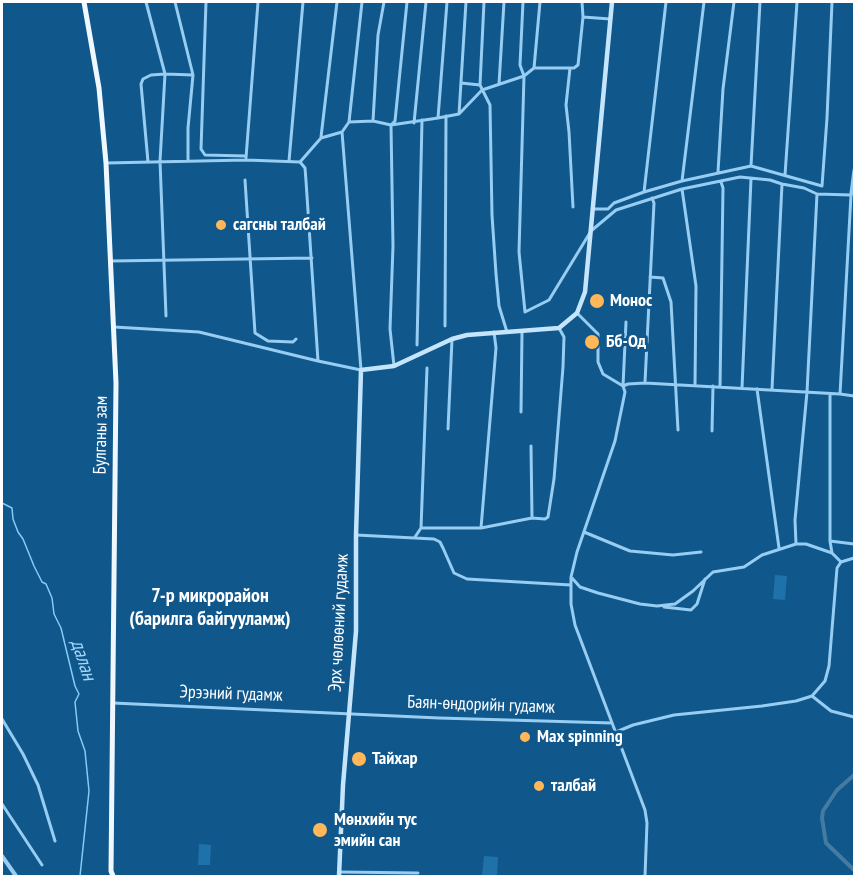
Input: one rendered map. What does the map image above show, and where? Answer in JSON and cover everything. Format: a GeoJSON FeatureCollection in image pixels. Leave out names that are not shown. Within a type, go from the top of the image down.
{"type":"FeatureCollection","features":[{"type":"Feature","properties":{"kind":"highway","name":"Булганы зам"},"geometry":{"type":"LineString","coordinates":[[84,2],[99,88],[106,162],[114,327],[116,395],[111,874]]}},
{"type":"Feature","properties":{"kind":"main road"},"geometry":{"type":"LineString","coordinates":[[361,370],[394,366],[452,339],[494,332],[559,328],[577,313],[585,292],[612,2]]}},
{"type":"Feature","properties":{"kind":"main road","name":"Эрх чөлөөний гудамж"},"geometry":{"type":"LineString","coordinates":[[339,874],[348,713],[356,631],[356,535],[361,370]]}},
{"type":"Feature","properties":{"kind":"street"},"geometry":{"type":"LineString","coordinates":[[146,2],[165,74],[160,161],[166,316]]}},
{"type":"Feature","properties":{"kind":"street"},"geometry":{"type":"LineString","coordinates":[[175,2],[193,75],[188,128],[188,161]]}},
{"type":"Feature","properties":{"kind":"street"},"geometry":{"type":"LineString","coordinates":[[206,2],[201,149],[205,155],[300,162],[305,168],[318,361]]}},
{"type":"Feature","properties":{"kind":"street"},"geometry":{"type":"LineString","coordinates":[[246,158],[258,2]]}},
{"type":"Feature","properties":{"kind":"street"},"geometry":{"type":"LineString","coordinates":[[289,161],[303,2]]}},
{"type":"Feature","properties":{"kind":"street"},"geometry":{"type":"LineString","coordinates":[[321,138],[337,2]]}},
{"type":"Feature","properties":{"kind":"street"},"geometry":{"type":"LineString","coordinates":[[114,327],[199,332],[361,370],[342,132],[349,122],[362,2]]}},
{"type":"Feature","properties":{"kind":"street"},"geometry":{"type":"LineString","coordinates":[[373,121],[378,35],[384,2]]}},
{"type":"Feature","properties":{"kind":"street"},"geometry":{"type":"LineString","coordinates":[[394,366],[390,329],[393,246],[392,125],[395,121],[407,2]]}},
{"type":"Feature","properties":{"kind":"street"},"geometry":{"type":"LineString","coordinates":[[414,123],[426,2]]}},
{"type":"Feature","properties":{"kind":"street"},"geometry":{"type":"LineString","coordinates":[[438,118],[447,2]]}},
{"type":"Feature","properties":{"kind":"street"},"geometry":{"type":"LineString","coordinates":[[459,114],[466,2]]}},
{"type":"Feature","properties":{"kind":"street"},"geometry":{"type":"LineString","coordinates":[[484,2],[480,85],[489,105],[496,274],[499,306],[507,332]]}},
{"type":"Feature","properties":{"kind":"street"},"geometry":{"type":"LineString","coordinates":[[499,84],[504,2]]}},
{"type":"Feature","properties":{"kind":"street"},"geometry":{"type":"LineString","coordinates":[[523,2],[520,65],[524,76],[519,252],[525,312],[549,300],[591,231],[616,210],[682,189],[740,177],[770,180],[830,196],[852,193]]}},
{"type":"Feature","properties":{"kind":"street"},"geometry":{"type":"LineString","coordinates":[[534,68],[540,2]]}},
{"type":"Feature","properties":{"kind":"street"},"geometry":{"type":"LineString","coordinates":[[349,122],[373,121],[392,125],[459,114],[482,90],[524,76],[534,68],[574,68],[578,65],[583,17],[582,2]]}},
{"type":"Feature","properties":{"kind":"street"},"geometry":{"type":"LineString","coordinates":[[644,192],[666,2]]}},
{"type":"Feature","properties":{"kind":"street"},"geometry":{"type":"LineString","coordinates":[[682,181],[704,2]]}},
{"type":"Feature","properties":{"kind":"street"},"geometry":{"type":"LineString","coordinates":[[718,172],[723,89],[734,2]]}},
{"type":"Feature","properties":{"kind":"street"},"geometry":{"type":"LineString","coordinates":[[751,166],[760,2]]}},
{"type":"Feature","properties":{"kind":"street"},"geometry":{"type":"LineString","coordinates":[[785,175],[797,2]]}},
{"type":"Feature","properties":{"kind":"street"},"geometry":{"type":"LineString","coordinates":[[593,209],[608,209],[614,204],[644,192],[726,170],[751,166],[822,186],[832,2]]}},
{"type":"Feature","properties":{"kind":"street"},"geometry":{"type":"LineString","coordinates":[[583,17],[610,19]]}},
{"type":"Feature","properties":{"kind":"street"},"geometry":{"type":"LineString","coordinates":[[570,68],[566,105],[573,207]]}},
{"type":"Feature","properties":{"kind":"street"},"geometry":{"type":"LineString","coordinates":[[148,162],[141,84],[145,77],[165,74],[193,75]]}},
{"type":"Feature","properties":{"kind":"street"},"geometry":{"type":"LineString","coordinates":[[461,82],[480,85]]}},
{"type":"Feature","properties":{"kind":"street"},"geometry":{"type":"LineString","coordinates":[[445,326],[446,116]]}},
{"type":"Feature","properties":{"kind":"street"},"geometry":{"type":"LineString","coordinates":[[417,345],[422,120]]}},
{"type":"Feature","properties":{"kind":"street"},"geometry":{"type":"LineString","coordinates":[[300,162],[321,138],[328,134],[342,132]]}},
{"type":"Feature","properties":{"kind":"street"},"geometry":{"type":"LineString","coordinates":[[106,162],[246,158]]}},
{"type":"Feature","properties":{"kind":"street"},"geometry":{"type":"LineString","coordinates":[[726,170],[728,180]]}},
{"type":"Feature","properties":{"kind":"street"},"geometry":{"type":"LineString","coordinates":[[840,394],[855,170]]}},
{"type":"Feature","properties":{"kind":"street"},"geometry":{"type":"LineString","coordinates":[[742,388],[751,179]]}},
{"type":"Feature","properties":{"kind":"street"},"geometry":{"type":"LineString","coordinates":[[245,180],[255,333],[268,341],[293,342],[296,339]]}},
{"type":"Feature","properties":{"kind":"street"},"geometry":{"type":"LineString","coordinates":[[720,387],[723,188],[721,182]]}},
{"type":"Feature","properties":{"kind":"street"},"geometry":{"type":"LineString","coordinates":[[772,390],[782,184]]}},
{"type":"Feature","properties":{"kind":"street"},"geometry":{"type":"LineString","coordinates":[[682,189],[696,286],[695,386]]}},
{"type":"Feature","properties":{"kind":"street"},"geometry":{"type":"LineString","coordinates":[[796,544],[796,502],[807,392],[817,194]]}},
{"type":"Feature","properties":{"kind":"street"},"geometry":{"type":"LineString","coordinates":[[645,383],[654,203],[652,198]]}},
{"type":"Feature","properties":{"kind":"street"},"geometry":{"type":"LineString","coordinates":[[111,261],[312,258]]}},
{"type":"Feature","properties":{"kind":"street"},"geometry":{"type":"LineString","coordinates":[[650,277],[663,278],[671,302],[678,430]]}},
{"type":"Feature","properties":{"kind":"street"},"geometry":{"type":"LineString","coordinates":[[577,313],[598,334],[598,362],[603,374],[623,386]]}},
{"type":"Feature","properties":{"kind":"street"},"geometry":{"type":"LineString","coordinates":[[626,322],[624,402],[615,441],[584,532],[571,577],[571,585],[575,625],[645,810],[647,823],[645,876]]}},
{"type":"Feature","properties":{"kind":"street"},"geometry":{"type":"LineString","coordinates":[[421,528],[481,528],[548,517],[563,368],[564,337],[559,328]]}},
{"type":"Feature","properties":{"kind":"street"},"geometry":{"type":"LineString","coordinates":[[481,528],[496,348],[494,332]]}},
{"type":"Feature","properties":{"kind":"street"},"geometry":{"type":"LineString","coordinates":[[521,412],[522,332]]}},
{"type":"Feature","properties":{"kind":"street"},"geometry":{"type":"LineString","coordinates":[[448,429],[452,339]]}},
{"type":"Feature","properties":{"kind":"street"},"geometry":{"type":"LineString","coordinates":[[415,537],[421,528],[427,368]]}},
{"type":"Feature","properties":{"kind":"street"},"geometry":{"type":"LineString","coordinates":[[623,386],[645,383],[674,384],[855,396]]}},
{"type":"Feature","properties":{"kind":"street"},"geometry":{"type":"LineString","coordinates":[[712,431],[713,387]]}},
{"type":"Feature","properties":{"kind":"street"},"geometry":{"type":"LineString","coordinates":[[757,389],[779,548]]}},
{"type":"Feature","properties":{"kind":"street"},"geometry":{"type":"LineString","coordinates":[[830,393],[830,541],[832,552]]}},
{"type":"Feature","properties":{"kind":"street"},"geometry":{"type":"LineString","coordinates":[[531,446],[532,518]]}},
{"type":"Feature","properties":{"kind":"street"},"geometry":{"type":"LineString","coordinates":[[584,532],[630,551],[673,555],[701,552]]}},
{"type":"Feature","properties":{"kind":"street"},"geometry":{"type":"LineString","coordinates":[[356,535],[434,539],[440,542],[454,573],[467,579],[571,585]]}},
{"type":"Feature","properties":{"kind":"street"},"geometry":{"type":"LineString","coordinates":[[830,541],[855,544]]}},
{"type":"Feature","properties":{"kind":"street"},"geometry":{"type":"LineString","coordinates":[[657,606],[675,604],[713,572],[744,567],[762,555],[779,548],[807,544],[832,552],[841,562]]}},
{"type":"Feature","properties":{"kind":"street"},"geometry":{"type":"LineString","coordinates":[[616,732],[633,725],[674,715],[762,706],[812,696],[825,681],[829,666],[837,568],[841,562],[855,558]]}},
{"type":"Feature","properties":{"kind":"street"},"geometry":{"type":"LineString","coordinates":[[571,577],[580,587],[598,593],[640,604],[691,610],[697,604],[705,578]]}},
{"type":"Feature","properties":{"kind":"street"},"geometry":{"type":"LineString","coordinates":[[812,696],[831,711],[855,717]]}},
{"type":"Feature","properties":{"kind":"street","name":"Эрээний гудамж"},"geometry":{"type":"LineString","coordinates":[[113,703],[348,713]]}},
{"type":"Feature","properties":{"kind":"street","name":"Баян-өндорийн гудамж"},"geometry":{"type":"LineString","coordinates":[[348,713],[612,723]]}},
{"type":"Feature","properties":{"kind":"street"},"geometry":{"type":"LineString","coordinates":[[2,718],[38,785],[56,841]]}},
{"type":"Feature","properties":{"kind":"street"},"geometry":{"type":"LineString","coordinates":[[2,804],[42,865]]}},
{"type":"Feature","properties":{"kind":"street"},"geometry":{"type":"LineString","coordinates":[[2,856],[16,876]]}},
{"type":"Feature","properties":{"kind":"street"},"geometry":{"type":"LineString","coordinates":[[339,874],[418,873]]}},
{"type":"Feature","properties":{"kind":"shaded area"},"geometry":{"type":"Polygon","coordinates":[[[775,575],[787,576],[785,600],[773,599],[775,575]]]}},
{"type":"Feature","properties":{"kind":"shaded area"},"geometry":{"type":"Polygon","coordinates":[[[199,844],[211,845],[210,865],[198,865],[199,844]]]}},
{"type":"Feature","properties":{"kind":"shaded area"},"geometry":{"type":"Polygon","coordinates":[[[484,856],[498,857],[497,876],[482,876],[484,856]]]}},
{"type":"Feature","properties":{"kind":"waterway","name":"далан"},"geometry":{"type":"LineString","coordinates":[[2,503],[12,508],[18,532],[52,598],[54,614],[61,628],[79,694],[75,702],[78,731],[85,751],[89,791],[80,876]]}},
{"type":"Feature","properties":{"kind":"waterway"},"geometry":{"type":"LineString","coordinates":[[854,775],[837,790],[823,811],[822,818],[826,843],[854,870]]}},
{"type":"Feature","properties":{"kind":"place","name":"сагсны талбай"},"geometry":{"type":"Point","coordinates":[221,225]}},
{"type":"Feature","properties":{"kind":"place","name":"Монос"},"geometry":{"type":"Point","coordinates":[597,301]}},
{"type":"Feature","properties":{"kind":"place","name":"Бб-Од"},"geometry":{"type":"Point","coordinates":[592,342]}},
{"type":"Feature","properties":{"kind":"place","name":"Max spinning"},"geometry":{"type":"Point","coordinates":[525,737]}},
{"type":"Feature","properties":{"kind":"place","name":"Тайхар"},"geometry":{"type":"Point","coordinates":[359,759]}},
{"type":"Feature","properties":{"kind":"place","name":"талбай"},"geometry":{"type":"Point","coordinates":[539,786]}},
{"type":"Feature","properties":{"kind":"place","name":"Мөнхийн тус эмийн сан"},"geometry":{"type":"Point","coordinates":[320,830]}},
{"type":"Feature","properties":{"kind":"district","name":"7-р микрорайон (барилга байгууламж)"},"geometry":{"type":"Point","coordinates":[210,608]}}]}
